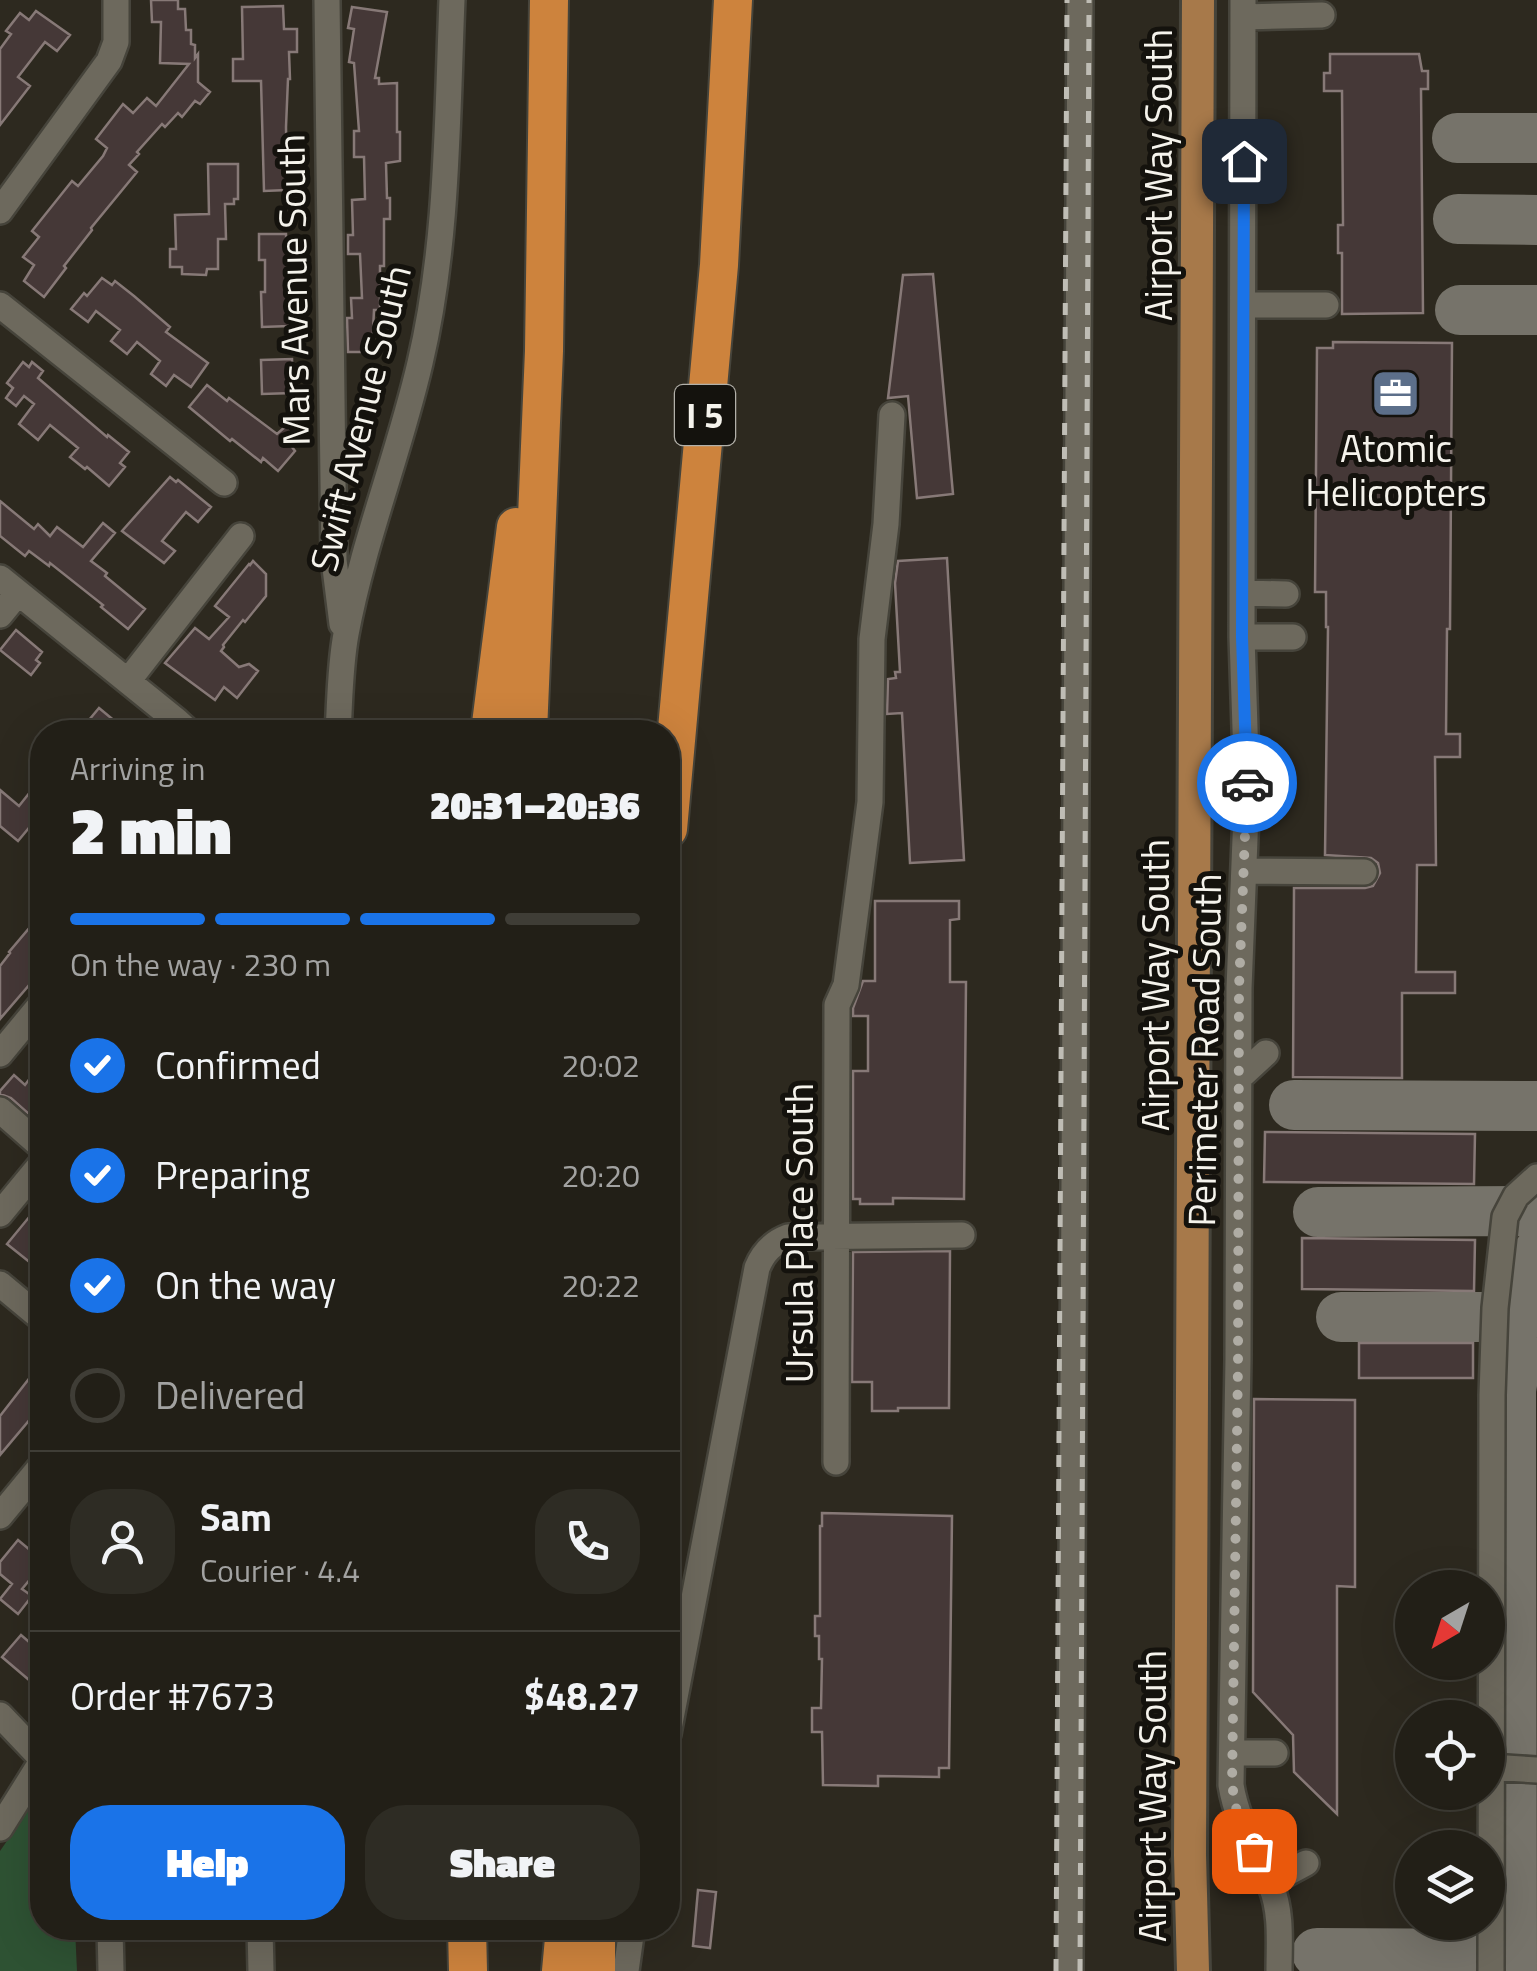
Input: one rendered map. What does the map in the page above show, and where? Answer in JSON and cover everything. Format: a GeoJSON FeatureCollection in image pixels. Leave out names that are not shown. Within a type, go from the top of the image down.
{"type":"FeatureCollection","features":[{"type":"Feature","properties":{"kind":"highway"},"geometry":{"type":"LineString","coordinates":[[529,720],[544,352],[549,0]]}},
{"type":"Feature","properties":{"kind":"highway","name":"I 5"},"geometry":{"type":"LineString","coordinates":[[678,720],[719,265],[732,0]]}},
{"type":"Feature","properties":{"kind":"highway"},"geometry":{"type":"LineString","coordinates":[[491,720],[508,577],[544,352]]}},
{"type":"Feature","properties":{"kind":"highway"},"geometry":{"type":"LineString","coordinates":[[467,1940],[468,1971]]}},
{"type":"Feature","properties":{"kind":"highway"},"geometry":{"type":"LineString","coordinates":[[561,1971],[564,1940]]}},
{"type":"Feature","properties":{"kind":"highway"},"geometry":{"type":"LineString","coordinates":[[596,1940],[596,1971]]}},
{"type":"Feature","properties":{"kind":"main road","name":"Airport Way South"},"geometry":{"type":"LineString","coordinates":[[1193,1971],[1190,1835],[1198,0]]}},
{"type":"Feature","properties":{"kind":"street"},"geometry":{"type":"LineString","coordinates":[[0,211],[109,61],[116,42],[116,0]]}},
{"type":"Feature","properties":{"kind":"street","name":"Mars Avenue South"},"geometry":{"type":"LineString","coordinates":[[327,0],[334,560],[345,638]]}},
{"type":"Feature","properties":{"kind":"street","name":"Swift Avenue South"},"geometry":{"type":"LineString","coordinates":[[339,720],[345,638],[358,577],[420,364],[434,293],[442,217],[452,0]]}},
{"type":"Feature","properties":{"kind":"street"},"geometry":{"type":"LineString","coordinates":[[1070,1971],[1080,0]]}},
{"type":"Feature","properties":{"kind":"street"},"geometry":{"type":"LineString","coordinates":[[1243,8],[1322,16]]}},
{"type":"Feature","properties":{"kind":"street","name":"Perimeter Road South"},"geometry":{"type":"LineString","coordinates":[[1243,8],[1242,637],[1247,789],[1239,988],[1232,1785],[1238,1818],[1269,1883],[1280,1919],[1279,1971]]}},
{"type":"Feature","properties":{"kind":"street"},"geometry":{"type":"LineString","coordinates":[[0,305],[224,483]]}},
{"type":"Feature","properties":{"kind":"street"},"geometry":{"type":"LineString","coordinates":[[1244,305],[1326,305]]}},
{"type":"Feature","properties":{"kind":"street","name":"Ursula Place South"},"geometry":{"type":"LineString","coordinates":[[836,1462],[837,1005],[846,985],[870,802],[872,638],[886,524],[892,414]]}},
{"type":"Feature","properties":{"kind":"street"},"geometry":{"type":"LineString","coordinates":[[128,680],[241,536]]}},
{"type":"Feature","properties":{"kind":"street"},"geometry":{"type":"LineString","coordinates":[[0,615],[9,585],[175,720]]}},
{"type":"Feature","properties":{"kind":"street"},"geometry":{"type":"LineString","coordinates":[[1243,593],[1286,594]]}},
{"type":"Feature","properties":{"kind":"street"},"geometry":{"type":"LineString","coordinates":[[1242,637],[1292,636]]}},
{"type":"Feature","properties":{"kind":"street"},"geometry":{"type":"LineString","coordinates":[[1244,871],[1364,872]]}},
{"type":"Feature","properties":{"kind":"street"},"geometry":{"type":"LineString","coordinates":[[0,1054],[30,1017]]}},
{"type":"Feature","properties":{"kind":"street"},"geometry":{"type":"LineString","coordinates":[[1240,1077],[1266,1053]]}},
{"type":"Feature","properties":{"kind":"street"},"geometry":{"type":"LineString","coordinates":[[0,1110],[30,1136]]}},
{"type":"Feature","properties":{"kind":"street"},"geometry":{"type":"LineString","coordinates":[[1492,1700],[1495,1308],[1504,1218],[1516,1196],[1537,1176]]}},
{"type":"Feature","properties":{"kind":"street"},"geometry":{"type":"LineString","coordinates":[[0,1214],[30,1177]]}},
{"type":"Feature","properties":{"kind":"street"},"geometry":{"type":"LineString","coordinates":[[680,1670],[756,1268],[762,1257],[788,1236],[962,1236]]}},
{"type":"Feature","properties":{"kind":"street"},"geometry":{"type":"LineString","coordinates":[[0,1284],[30,1309]]}},
{"type":"Feature","properties":{"kind":"street"},"geometry":{"type":"LineString","coordinates":[[2,1509],[30,1478]]}},
{"type":"Feature","properties":{"kind":"street"},"geometry":{"type":"LineString","coordinates":[[0,1715],[30,1747]]}},
{"type":"Feature","properties":{"kind":"street"},"geometry":{"type":"LineString","coordinates":[[1232,1753],[1276,1753]]}},
{"type":"Feature","properties":{"kind":"street"},"geometry":{"type":"LineString","coordinates":[[1505,1768],[1537,1770]]}},
{"type":"Feature","properties":{"kind":"street"},"geometry":{"type":"LineString","coordinates":[[0,1828],[30,1779]]}},
{"type":"Feature","properties":{"kind":"street"},"geometry":{"type":"LineString","coordinates":[[1491,1971],[1492,1810]]}},
{"type":"Feature","properties":{"kind":"street"},"geometry":{"type":"LineString","coordinates":[[1269,1883],[1306,1864]]}},
{"type":"Feature","properties":{"kind":"street"},"geometry":{"type":"LineString","coordinates":[[110,1940],[111,1971]]}},
{"type":"Feature","properties":{"kind":"street"},"geometry":{"type":"LineString","coordinates":[[260,1940],[260,1971]]}},
{"type":"Feature","properties":{"kind":"street"},"geometry":{"type":"LineString","coordinates":[[626,1971],[630,1940]]}},
{"type":"Feature","properties":{"kind":"green space"},"geometry":{"type":"Polygon","coordinates":[[[30,1808],[30,1940],[76,1940],[77,1971],[0,1971],[0,1851],[30,1808]]]}},
{"type":"Feature","properties":{"kind":"building"},"geometry":{"type":"Polygon","coordinates":[[[151,0],[178,0],[178,9],[185,9],[186,30],[191,30],[195,58],[198,54],[198,82],[210,92],[200,104],[195,101],[182,117],[178,113],[165,127],[162,124],[137,152],[129,165],[137,172],[91,228],[44,297],[24,281],[34,265],[23,257],[39,237],[32,231],[72,181],[78,186],[103,156],[107,148],[96,139],[123,104],[133,113],[147,98],[156,106],[189,64],[160,63],[161,22],[152,22],[151,0]]]}},
{"type":"Feature","properties":{"kind":"building"},"geometry":{"type":"Polygon","coordinates":[[[283,6],[284,29],[297,29],[297,52],[289,52],[287,190],[264,191],[261,81],[233,81],[233,59],[243,59],[242,7],[283,6]]]}},
{"type":"Feature","properties":{"kind":"building"},"geometry":{"type":"Polygon","coordinates":[[[352,7],[387,12],[375,78],[379,78],[379,84],[397,83],[400,132],[400,161],[386,163],[390,219],[384,219],[384,266],[380,266],[380,310],[374,310],[372,352],[348,352],[351,298],[362,298],[360,254],[348,254],[348,235],[353,235],[352,200],[365,199],[364,157],[354,157],[354,131],[359,131],[354,63],[349,62],[354,29],[348,28],[352,7]]]}},
{"type":"Feature","properties":{"kind":"building"},"geometry":{"type":"Polygon","coordinates":[[[36,11],[70,35],[57,51],[45,42],[18,77],[30,86],[0,125],[0,49],[11,34],[6,31],[20,13],[29,20],[36,11]]]}},
{"type":"Feature","properties":{"kind":"building"},"geometry":{"type":"Polygon","coordinates":[[[1330,54],[1419,54],[1422,71],[1428,71],[1428,89],[1421,89],[1423,313],[1342,314],[1338,225],[1343,225],[1342,91],[1324,91],[1324,73],[1330,73],[1330,54]]]}},
{"type":"Feature","properties":{"kind":"building"},"geometry":{"type":"Polygon","coordinates":[[[208,164],[238,164],[238,199],[234,199],[234,204],[225,204],[226,239],[218,239],[218,269],[207,269],[206,275],[182,274],[182,267],[170,267],[170,249],[176,249],[175,215],[209,214],[208,164]]]}},
{"type":"Feature","properties":{"kind":"building"},"geometry":{"type":"Polygon","coordinates":[[[259,234],[286,234],[289,326],[262,327],[265,260],[259,260],[259,234]]]}},
{"type":"Feature","properties":{"kind":"building"},"geometry":{"type":"Polygon","coordinates":[[[933,274],[953,494],[917,498],[908,396],[888,398],[903,275],[933,274]]]}},
{"type":"Feature","properties":{"kind":"building"},"geometry":{"type":"Polygon","coordinates":[[[102,278],[112,285],[115,281],[134,296],[170,327],[166,332],[208,363],[191,387],[174,375],[166,386],[151,374],[160,361],[137,342],[127,354],[111,341],[120,330],[96,311],[88,322],[71,309],[102,278]]]}},
{"type":"Feature","properties":{"kind":"building"},"geometry":{"type":"Polygon","coordinates":[[[1333,342],[1452,343],[1446,734],[1460,734],[1460,757],[1435,757],[1436,865],[1417,865],[1416,972],[1455,972],[1455,993],[1402,993],[1402,1078],[1293,1077],[1294,888],[1365,888],[1373,886],[1380,873],[1378,863],[1371,858],[1325,855],[1328,627],[1326,592],[1315,592],[1317,348],[1333,348],[1333,342]]]}},
{"type":"Feature","properties":{"kind":"building"},"geometry":{"type":"Polygon","coordinates":[[[292,359],[293,393],[262,394],[261,360],[292,359]]]}},
{"type":"Feature","properties":{"kind":"building"},"geometry":{"type":"Polygon","coordinates":[[[23,362],[29,367],[32,362],[43,371],[38,378],[129,452],[120,463],[125,467],[109,486],[70,457],[78,448],[50,425],[38,440],[19,424],[34,404],[24,396],[16,406],[6,398],[13,388],[7,383],[23,362]]]}},
{"type":"Feature","properties":{"kind":"building"},"geometry":{"type":"Polygon","coordinates":[[[207,385],[277,434],[286,426],[296,435],[289,443],[295,451],[278,471],[263,458],[261,462],[230,441],[189,407],[207,385]]]}},
{"type":"Feature","properties":{"kind":"building"},"geometry":{"type":"Polygon","coordinates":[[[170,477],[211,507],[198,522],[186,512],[162,541],[175,551],[164,563],[122,531],[170,477]]]}},
{"type":"Feature","properties":{"kind":"building"},"geometry":{"type":"Polygon","coordinates":[[[0,501],[34,529],[38,524],[50,536],[57,527],[83,547],[103,523],[115,533],[91,561],[145,609],[128,629],[50,563],[49,566],[29,551],[25,556],[0,536],[0,501]]]}},
{"type":"Feature","properties":{"kind":"building"},"geometry":{"type":"Polygon","coordinates":[[[947,558],[964,860],[910,863],[902,713],[887,714],[888,679],[896,678],[895,672],[900,672],[895,583],[898,561],[947,558]]]}},
{"type":"Feature","properties":{"kind":"building"},"geometry":{"type":"Polygon","coordinates":[[[253,561],[266,574],[266,596],[221,651],[239,667],[249,664],[258,671],[237,698],[224,687],[215,700],[165,663],[195,628],[209,639],[229,617],[215,606],[253,561]]]}},
{"type":"Feature","properties":{"kind":"building"},"geometry":{"type":"Polygon","coordinates":[[[16,630],[42,652],[31,675],[0,650],[16,630]]]}},
{"type":"Feature","properties":{"kind":"building"},"geometry":{"type":"Polygon","coordinates":[[[99,708],[114,720],[89,720],[99,708]]]}},
{"type":"Feature","properties":{"kind":"building"},"geometry":{"type":"Polygon","coordinates":[[[0,790],[19,806],[30,792],[30,826],[18,841],[0,826],[0,790]]]}},
{"type":"Feature","properties":{"kind":"building"},"geometry":{"type":"Polygon","coordinates":[[[875,901],[959,901],[959,919],[950,920],[950,982],[966,982],[964,1199],[893,1198],[893,1204],[860,1204],[860,1199],[853,1199],[853,1071],[868,1071],[868,1016],[853,1016],[853,1008],[863,981],[875,981],[875,901]]]}},
{"type":"Feature","properties":{"kind":"building"},"geometry":{"type":"Polygon","coordinates":[[[30,927],[30,984],[0,1019],[0,966],[30,927]]]}},
{"type":"Feature","properties":{"kind":"building"},"geometry":{"type":"Polygon","coordinates":[[[14,1075],[25,1085],[30,1078],[30,1115],[11,1098],[0,1094],[14,1075]]]}},
{"type":"Feature","properties":{"kind":"building"},"geometry":{"type":"Polygon","coordinates":[[[1265,1132],[1475,1134],[1474,1184],[1264,1182],[1265,1132]]]}},
{"type":"Feature","properties":{"kind":"building"},"geometry":{"type":"Polygon","coordinates":[[[30,1216],[30,1262],[7,1244],[30,1216]]]}},
{"type":"Feature","properties":{"kind":"building"},"geometry":{"type":"Polygon","coordinates":[[[1302,1238],[1475,1240],[1474,1291],[1302,1289],[1302,1238]]]}},
{"type":"Feature","properties":{"kind":"building"},"geometry":{"type":"Polygon","coordinates":[[[950,1251],[949,1408],[872,1411],[872,1382],[852,1382],[853,1252],[950,1251]]]}},
{"type":"Feature","properties":{"kind":"building"},"geometry":{"type":"Polygon","coordinates":[[[1359,1343],[1473,1343],[1473,1378],[1359,1378],[1359,1343]]]}},
{"type":"Feature","properties":{"kind":"building"},"geometry":{"type":"Polygon","coordinates":[[[30,1377],[30,1419],[0,1455],[0,1416],[30,1377]]]}},
{"type":"Feature","properties":{"kind":"building"},"geometry":{"type":"Polygon","coordinates":[[[1254,1399],[1355,1400],[1355,1587],[1337,1586],[1337,1814],[1294,1772],[1293,1735],[1253,1692],[1254,1399]]]}},
{"type":"Feature","properties":{"kind":"building"},"geometry":{"type":"Polygon","coordinates":[[[822,1513],[952,1516],[949,1768],[939,1768],[939,1777],[878,1776],[878,1786],[823,1785],[822,1732],[812,1732],[812,1708],[821,1708],[822,1659],[819,1636],[815,1636],[815,1616],[820,1616],[822,1513]]]}},
{"type":"Feature","properties":{"kind":"building"},"geometry":{"type":"Polygon","coordinates":[[[18,1540],[30,1550],[30,1579],[22,1589],[30,1599],[18,1614],[0,1599],[12,1584],[0,1574],[0,1562],[18,1540]]]}},
{"type":"Feature","properties":{"kind":"building"},"geometry":{"type":"Polygon","coordinates":[[[21,1635],[30,1643],[30,1681],[2,1657],[21,1635]]]}},
{"type":"Feature","properties":{"kind":"building"},"geometry":{"type":"Polygon","coordinates":[[[698,1890],[716,1892],[710,1948],[693,1946],[698,1890]]]}},
{"type":"Feature","properties":{"kind":"taxiway"},"geometry":{"type":"LineString","coordinates":[[1457,138],[1537,138]]}},
{"type":"Feature","properties":{"kind":"taxiway"},"geometry":{"type":"LineString","coordinates":[[1458,219],[1537,220]]}},
{"type":"Feature","properties":{"kind":"taxiway"},"geometry":{"type":"LineString","coordinates":[[1460,310],[1537,310]]}},
{"type":"Feature","properties":{"kind":"taxiway"},"geometry":{"type":"LineString","coordinates":[[1294,1105],[1537,1106]]}},
{"type":"Feature","properties":{"kind":"taxiway"},"geometry":{"type":"LineString","coordinates":[[1318,1212],[1537,1211]]}},
{"type":"Feature","properties":{"kind":"taxiway"},"geometry":{"type":"LineString","coordinates":[[1512,1971],[1511,1390],[1537,1254]]}},
{"type":"Feature","properties":{"kind":"taxiway"},"geometry":{"type":"LineString","coordinates":[[1341,1317],[1523,1317]]}},
{"type":"Feature","properties":{"kind":"taxiway"},"geometry":{"type":"LineString","coordinates":[[1317,1953],[1512,1954]]}},
{"type":"Feature","properties":{"kind":"railway"},"geometry":{"type":"LineString","coordinates":[[1056,1971],[1067,0]]}},
{"type":"Feature","properties":{"kind":"railway"},"geometry":{"type":"LineString","coordinates":[[1080,1971],[1089,0]]}},
{"type":"Feature","properties":{"kind":"way so far"},"geometry":{"type":"LineString","coordinates":[[1247,783],[1239,988],[1232,1785],[1238,1818],[1254,1851]]}},
{"type":"Feature","properties":{"kind":"place","name":"Atomic Helicopters"},"geometry":{"type":"Point","coordinates":[1396,394]}},
{"type":"Feature","properties":{"kind":"route"},"geometry":{"type":"LineString","coordinates":[[1244,161],[1242,637],[1247,783]]}}]}
